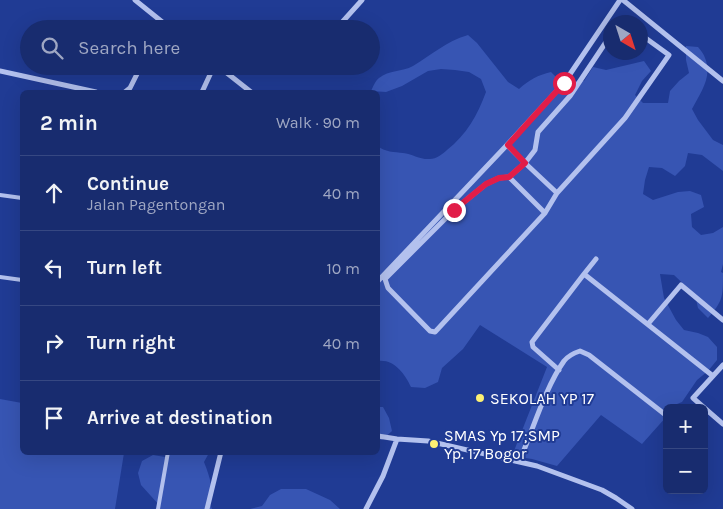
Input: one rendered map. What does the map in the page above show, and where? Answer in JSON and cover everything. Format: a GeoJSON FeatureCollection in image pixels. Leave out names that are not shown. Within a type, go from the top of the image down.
{"type":"FeatureCollection","features":[{"type":"Feature","properties":{"kind":"street"},"geometry":{"type":"LineString","coordinates":[[135,0],[160,20]]}},
{"type":"Feature","properties":{"kind":"street"},"geometry":{"type":"LineString","coordinates":[[344,20],[362,0]]}},
{"type":"Feature","properties":{"kind":"street"},"geometry":{"type":"LineString","coordinates":[[380,279],[508,145],[564,83],[622,0],[723,81]]}},
{"type":"Feature","properties":{"kind":"street"},"geometry":{"type":"LineString","coordinates":[[603,46],[570,96],[538,132],[535,150],[525,163],[509,177],[499,178],[486,184],[454,210],[385,280],[388,288],[430,331],[435,332],[545,213],[557,193],[625,118],[669,54],[648,40]]}},
{"type":"Feature","properties":{"kind":"street"},"geometry":{"type":"LineString","coordinates":[[0,71],[87,90]]}},
{"type":"Feature","properties":{"kind":"street"},"geometry":{"type":"LineString","coordinates":[[128,90],[136,75]]}},
{"type":"Feature","properties":{"kind":"street"},"geometry":{"type":"LineString","coordinates":[[203,90],[210,75]]}},
{"type":"Feature","properties":{"kind":"street"},"geometry":{"type":"LineString","coordinates":[[229,75],[248,90]]}},
{"type":"Feature","properties":{"kind":"street"},"geometry":{"type":"LineString","coordinates":[[508,145],[557,193]]}},
{"type":"Feature","properties":{"kind":"street"},"geometry":{"type":"LineString","coordinates":[[509,177],[545,213]]}},
{"type":"Feature","properties":{"kind":"street"},"geometry":{"type":"LineString","coordinates":[[559,370],[533,347],[532,342],[596,259]]}},
{"type":"Feature","properties":{"kind":"street"},"geometry":{"type":"LineString","coordinates":[[584,274],[713,376]]}},
{"type":"Feature","properties":{"kind":"street"},"geometry":{"type":"LineString","coordinates":[[648,324],[681,285],[723,320]]}},
{"type":"Feature","properties":{"kind":"street"},"geometry":{"type":"LineString","coordinates":[[524,450],[552,382],[565,360],[580,351],[590,355],[663,413]]}},
{"type":"Feature","properties":{"kind":"street"},"geometry":{"type":"LineString","coordinates":[[723,365],[693,398],[723,424]]}},
{"type":"Feature","properties":{"kind":"street"},"geometry":{"type":"LineString","coordinates":[[380,436],[428,441],[537,466],[602,490],[632,509]]}},
{"type":"Feature","properties":{"kind":"street"},"geometry":{"type":"LineString","coordinates":[[366,509],[383,476],[397,439]]}},
{"type":"Feature","properties":{"kind":"street"},"geometry":{"type":"LineString","coordinates":[[206,509],[220,455]]}},
{"type":"Feature","properties":{"kind":"lane"},"geometry":{"type":"LineString","coordinates":[[0,195],[20,198]]}},
{"type":"Feature","properties":{"kind":"lane"},"geometry":{"type":"LineString","coordinates":[[0,277],[20,280]]}},
{"type":"Feature","properties":{"kind":"lane"},"geometry":{"type":"LineString","coordinates":[[158,509],[167,455]]}},
{"type":"Feature","properties":{"kind":"shaded area"},"geometry":{"type":"Polygon","coordinates":[[[468,35],[477,43],[508,82],[519,89],[534,78],[551,72],[560,81],[584,81],[593,67],[606,70],[644,61],[651,71],[642,81],[635,95],[643,103],[668,103],[670,91],[689,73],[686,60],[686,46],[698,47],[705,57],[707,78],[692,109],[713,140],[723,145],[723,171],[702,155],[688,153],[685,166],[675,176],[662,168],[649,167],[643,194],[653,200],[678,192],[690,191],[701,195],[704,207],[691,214],[692,227],[701,235],[713,233],[723,227],[722,293],[717,307],[708,318],[698,308],[695,295],[674,275],[660,274],[664,298],[676,320],[684,330],[708,337],[717,347],[717,360],[697,380],[682,402],[663,404],[663,420],[642,444],[601,415],[557,466],[512,456],[547,367],[480,325],[463,349],[442,368],[438,382],[425,388],[411,387],[406,377],[398,368],[389,362],[380,361],[380,148],[423,159],[437,157],[444,153],[466,131],[475,117],[486,92],[481,79],[469,72],[441,69],[428,71],[402,86],[386,92],[372,90],[376,81],[383,75],[413,66],[446,45],[468,35]]]}},
{"type":"Feature","properties":{"kind":"shaded area"},"geometry":{"type":"Polygon","coordinates":[[[0,399],[20,403],[20,455],[124,455],[115,509],[0,509],[0,399]]]}},
{"type":"Feature","properties":{"kind":"shaded area"},"geometry":{"type":"Polygon","coordinates":[[[380,407],[383,407],[389,418],[392,431],[382,440],[380,440],[380,407]]]}},
{"type":"Feature","properties":{"kind":"shaded area"},"geometry":{"type":"Polygon","coordinates":[[[153,455],[165,457],[167,455],[208,455],[204,462],[211,483],[209,499],[212,509],[155,509],[160,506],[141,485],[138,473],[142,461],[153,455]]]}},
{"type":"Feature","properties":{"kind":"shaded area"},"geometry":{"type":"Polygon","coordinates":[[[281,489],[306,489],[330,500],[340,509],[250,509],[262,506],[270,495],[281,489]]]}},
{"type":"Feature","properties":{"kind":"place","name":"SEKOLAH YP 17"},"geometry":{"type":"Point","coordinates":[480,398]}},
{"type":"Feature","properties":{"kind":"place","name":"SMAS Yp 17;SMP Yp. 17 Bogor"},"geometry":{"type":"Point","coordinates":[434,444]}},
{"type":"Feature","properties":{"kind":"route"},"geometry":{"type":"LineString","coordinates":[[454,210],[486,184],[499,178],[509,177],[525,163],[508,145],[564,83]]}}]}
